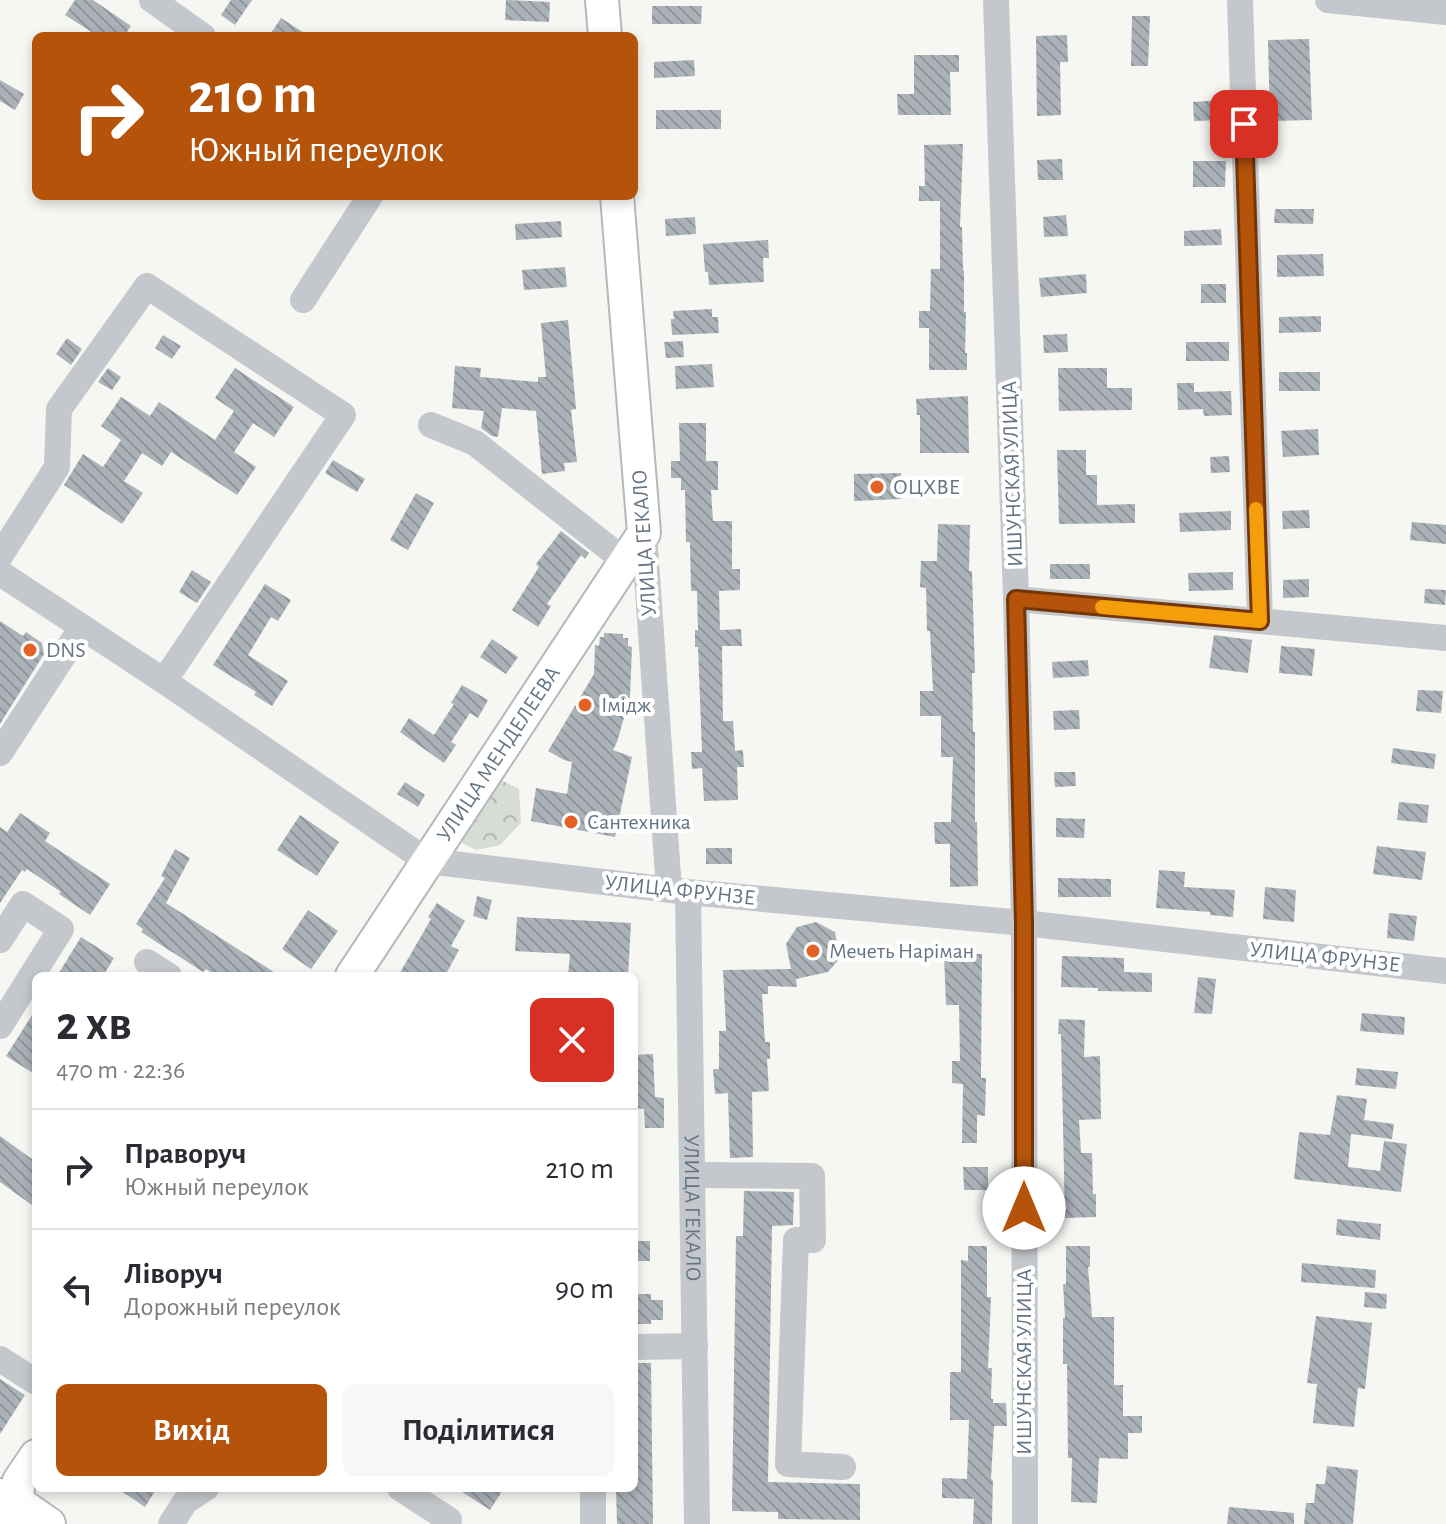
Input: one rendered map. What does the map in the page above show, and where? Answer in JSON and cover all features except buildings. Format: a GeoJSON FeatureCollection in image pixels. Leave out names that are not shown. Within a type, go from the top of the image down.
{"type":"FeatureCollection","features":[{"type":"Feature","properties":{"kind":"main road"},"geometry":{"type":"LineString","coordinates":[[602,0],[605,32]]}},
{"type":"Feature","properties":{"kind":"main road","name":"УЛИЦА ГЕКАЛО"},"geometry":{"type":"LineString","coordinates":[[617,200],[644,533]]}},
{"type":"Feature","properties":{"kind":"main road","name":"УЛИЦА МЕНДЕЛЕЕВА"},"geometry":{"type":"LineString","coordinates":[[355,972],[644,533]]}},
{"type":"Feature","properties":{"kind":"main road"},"geometry":{"type":"LineString","coordinates":[[32,1462],[6,1506],[49,1524]]}},
{"type":"Feature","properties":{"kind":"street"},"geometry":{"type":"LineString","coordinates":[[152,0],[197,32]]}},
{"type":"Feature","properties":{"kind":"street","name":"ИШУНСКАЯ УЛИЦА"},"geometry":{"type":"LineString","coordinates":[[996,0],[1024,923],[1025,1524]]}},
{"type":"Feature","properties":{"kind":"street"},"geometry":{"type":"LineString","coordinates":[[1240,0],[1260,621]]}},
{"type":"Feature","properties":{"kind":"street"},"geometry":{"type":"LineString","coordinates":[[1328,0],[1446,12]]}},
{"type":"Feature","properties":{"kind":"street"},"geometry":{"type":"LineString","coordinates":[[303,300],[367,200]]}},
{"type":"Feature","properties":{"kind":"street"},"geometry":{"type":"LineString","coordinates":[[0,556],[57,467],[59,409],[147,286],[343,415],[164,681]]}},
{"type":"Feature","properties":{"kind":"street"},"geometry":{"type":"LineString","coordinates":[[431,425],[475,443],[625,561]]}},
{"type":"Feature","properties":{"kind":"street","name":"УЛИЦА ГЕКАЛО"},"geometry":{"type":"LineString","coordinates":[[644,533],[679,891],[692,1175],[697,1524]]}},
{"type":"Feature","properties":{"kind":"street","name":"УЛИЦА ФРУНЗЕ"},"geometry":{"type":"LineString","coordinates":[[0,573],[427,861],[679,891],[1024,923],[1446,971]]}},
{"type":"Feature","properties":{"kind":"street"},"geometry":{"type":"LineString","coordinates":[[1016,599],[1446,638]]}},
{"type":"Feature","properties":{"kind":"street"},"geometry":{"type":"LineString","coordinates":[[0,753],[82,627]]}},
{"type":"Feature","properties":{"kind":"street"},"geometry":{"type":"LineString","coordinates":[[0,940],[23,904],[61,929],[34,972]]}},
{"type":"Feature","properties":{"kind":"street"},"geometry":{"type":"LineString","coordinates":[[0,1026],[32,975]]}},
{"type":"Feature","properties":{"kind":"street"},"geometry":{"type":"LineString","coordinates":[[692,1175],[812,1176],[813,1240],[796,1240],[788,1464],[843,1467]]}},
{"type":"Feature","properties":{"kind":"street"},"geometry":{"type":"LineString","coordinates":[[638,1347],[695,1346]]}},
{"type":"Feature","properties":{"kind":"street"},"geometry":{"type":"LineString","coordinates":[[0,1359],[32,1379]]}},
{"type":"Feature","properties":{"kind":"street"},"geometry":{"type":"LineString","coordinates":[[406,1492],[449,1520],[446,1524]]}},
{"type":"Feature","properties":{"kind":"street"},"geometry":{"type":"LineString","coordinates":[[593,1492],[593,1524]]}},
{"type":"Feature","properties":{"kind":"green space"},"geometry":{"type":"Polygon","coordinates":[[[499,779],[519,789],[521,823],[500,845],[476,850],[458,841],[499,779]]]}},
{"type":"Feature","properties":{"kind":"slow traffic"},"geometry":{"type":"LineString","coordinates":[[1102,607],[1260,621],[1256,509]]}},
{"type":"Feature","properties":{"kind":"place","name":"ОЦХВЕ"},"geometry":{"type":"Point","coordinates":[877,487]}},
{"type":"Feature","properties":{"kind":"place","name":"DNS"},"geometry":{"type":"Point","coordinates":[30,650]}},
{"type":"Feature","properties":{"kind":"place","name":"Імідж"},"geometry":{"type":"Point","coordinates":[585,705]}},
{"type":"Feature","properties":{"kind":"place","name":"Сантехника"},"geometry":{"type":"Point","coordinates":[571,822]}},
{"type":"Feature","properties":{"kind":"place","name":"Мечеть Наріман"},"geometry":{"type":"Point","coordinates":[813,951]}},
{"type":"Feature","properties":{"kind":"route"},"geometry":{"type":"LineString","coordinates":[[1024,1208],[1024,923],[1016,599],[1260,621],[1244,124]]}}]}
